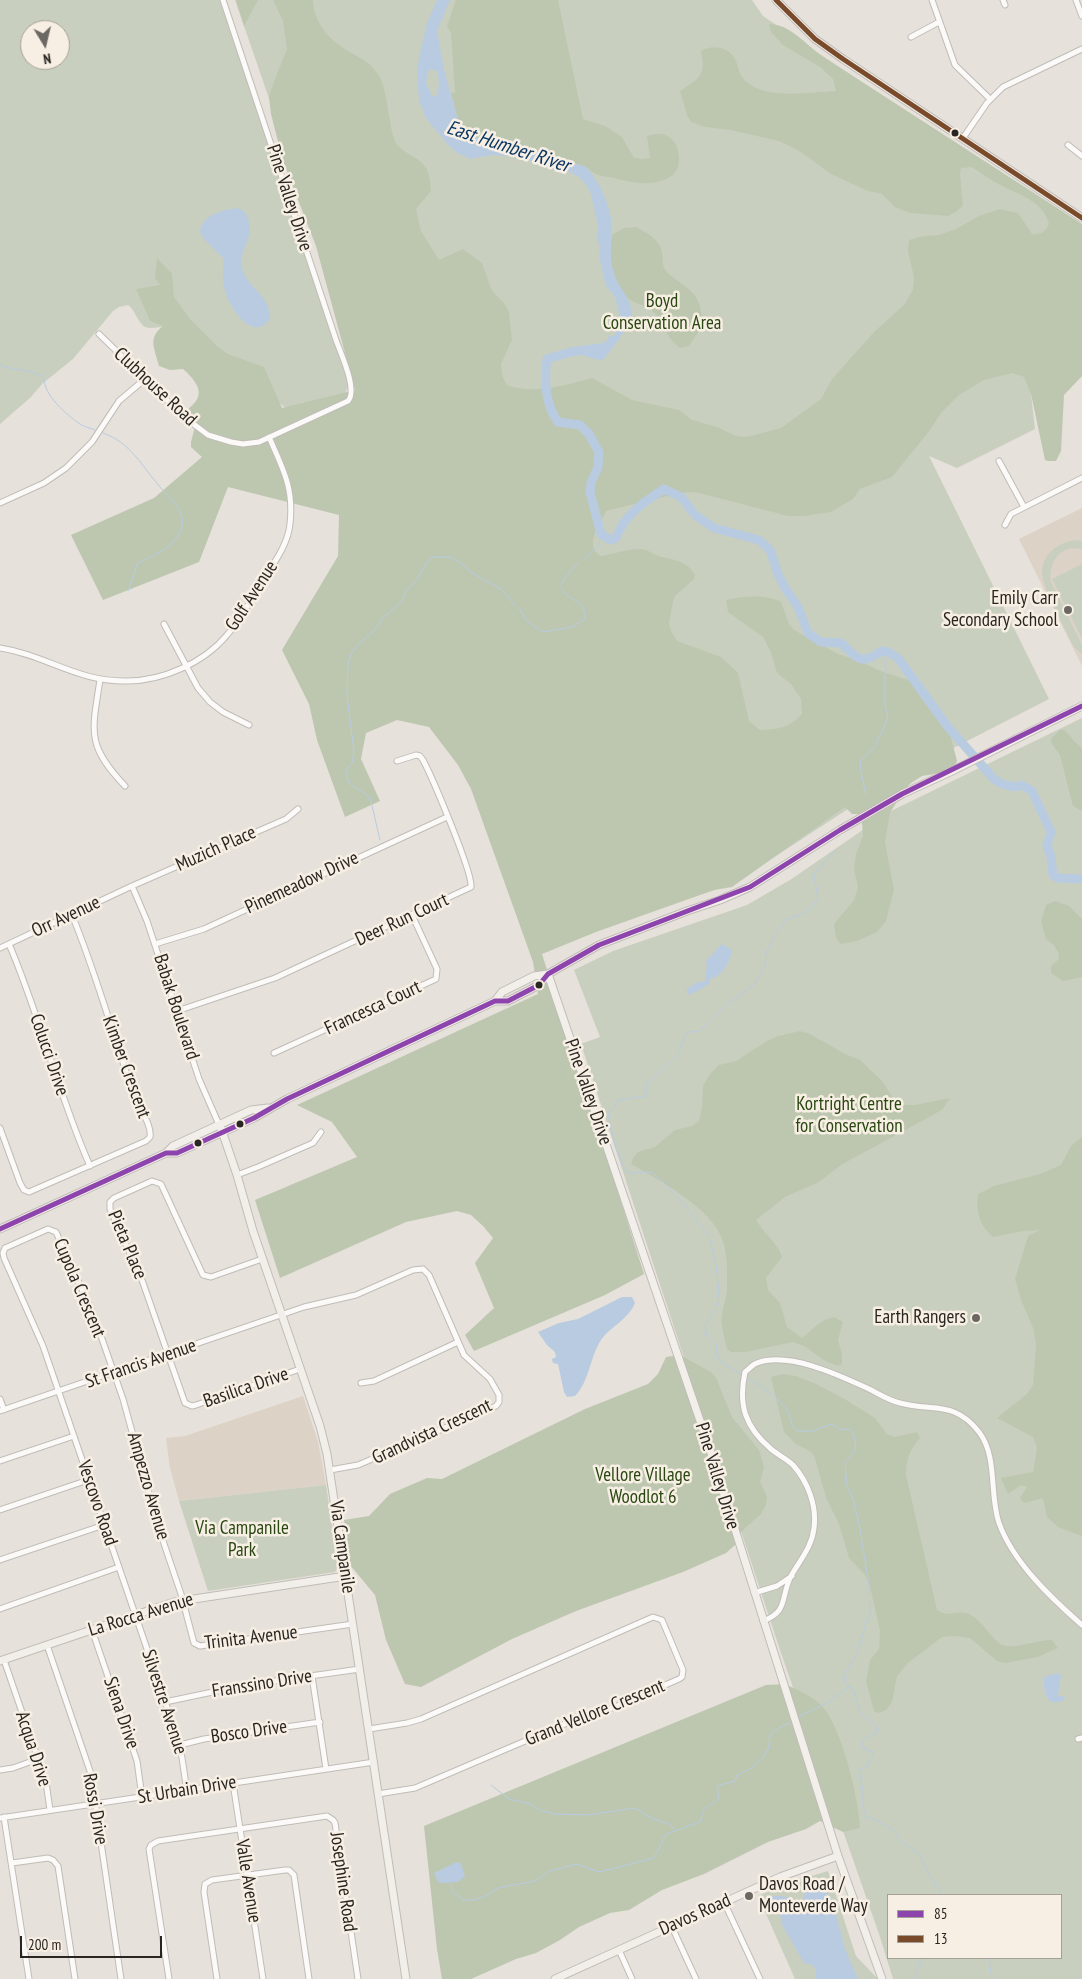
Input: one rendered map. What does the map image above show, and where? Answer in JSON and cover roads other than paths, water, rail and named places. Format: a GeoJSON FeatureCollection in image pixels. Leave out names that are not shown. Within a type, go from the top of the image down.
{"type":"FeatureCollection","features":[{"type":"Feature","properties":{"kind":"street","name":"Pine Valley Drive"},"geometry":{"type":"LineString","coordinates":[[223,0],[342,355],[352,388],[352,397]]}},
{"type":"Feature","properties":{"kind":"street"},"geometry":{"type":"LineString","coordinates":[[776,0],[815,39],[1082,218]]}},
{"type":"Feature","properties":{"kind":"street"},"geometry":{"type":"LineString","coordinates":[[932,0],[955,65],[962,74],[990,99]]}},
{"type":"Feature","properties":{"kind":"street"},"geometry":{"type":"LineString","coordinates":[[1076,0],[1082,16]]}},
{"type":"Feature","properties":{"kind":"street"},"geometry":{"type":"LineString","coordinates":[[911,37],[939,22]]}},
{"type":"Feature","properties":{"kind":"street"},"geometry":{"type":"LineString","coordinates":[[963,138],[990,99],[1006,85],[1082,48]]}},
{"type":"Feature","properties":{"kind":"street"},"geometry":{"type":"LineString","coordinates":[[1068,145],[1082,156]]}},
{"type":"Feature","properties":{"kind":"street","name":"Clubhouse Road"},"geometry":{"type":"LineString","coordinates":[[99,334],[183,416],[208,434],[222,440],[243,444],[259,442],[348,401],[352,397]]}},
{"type":"Feature","properties":{"kind":"street"},"geometry":{"type":"LineString","coordinates":[[0,503],[44,483],[66,468],[92,442],[119,401],[145,379]]}},
{"type":"Feature","properties":{"kind":"street","name":"Golf Avenue"},"geometry":{"type":"LineString","coordinates":[[0,648],[24,653],[83,676],[100,680],[127,682],[145,680],[194,663],[226,637],[240,619],[288,535],[291,502],[289,487],[286,472],[269,438]]}},
{"type":"Feature","properties":{"kind":"street"},"geometry":{"type":"LineString","coordinates":[[999,460],[1024,507]]}},
{"type":"Feature","properties":{"kind":"street"},"geometry":{"type":"LineString","coordinates":[[1004,525],[1011,514],[1082,478]]}},
{"type":"Feature","properties":{"kind":"street"},"geometry":{"type":"LineString","coordinates":[[164,624],[198,688],[210,702],[223,712],[249,725]]}},
{"type":"Feature","properties":{"kind":"street"},"geometry":{"type":"LineString","coordinates":[[100,680],[94,726],[95,740],[101,758],[107,768],[125,786]]}},
{"type":"Feature","properties":{"kind":"street"},"geometry":{"type":"LineString","coordinates":[[0,1229],[166,1153],[177,1153],[221,1129],[254,1118],[271,1108],[495,1001],[508,1001],[539,984],[548,974],[599,944],[720,900],[750,887],[840,830],[902,794],[1082,706]]}},
{"type":"Feature","properties":{"kind":"street","name":"Deer Run Court"},"geometry":{"type":"LineString","coordinates":[[177,1011],[275,978],[471,887],[471,878],[420,756],[416,755],[396,761]]}},
{"type":"Feature","properties":{"kind":"street","name":"Muzich Place"},"geometry":{"type":"LineString","coordinates":[[132,886],[286,819],[298,809]]}},
{"type":"Feature","properties":{"kind":"street","name":"Pinemeadow Drive"},"geometry":{"type":"LineString","coordinates":[[155,944],[204,929],[447,817]]}},
{"type":"Feature","properties":{"kind":"street","name":"Orr Avenue"},"geometry":{"type":"LineString","coordinates":[[0,948],[72,916],[132,886]]}},
{"type":"Feature","properties":{"kind":"street","name":"Babak Boulevard"},"geometry":{"type":"LineString","coordinates":[[132,886],[155,944],[199,1080],[221,1129]]}},
{"type":"Feature","properties":{"kind":"street","name":"Francesca Court"},"geometry":{"type":"LineString","coordinates":[[274,1053],[436,979],[437,970],[412,915]]}},
{"type":"Feature","properties":{"kind":"street","name":"Kimber Crescent"},"geometry":{"type":"LineString","coordinates":[[0,1128],[14,1170],[26,1192],[38,1190],[146,1141],[150,1133],[136,1100],[72,916]]}},
{"type":"Feature","properties":{"kind":"street","name":"Colucci Drive"},"geometry":{"type":"LineString","coordinates":[[8,944],[21,973],[78,1139],[90,1166]]}},
{"type":"Feature","properties":{"kind":"street","name":"Pine Valley Drive"},"geometry":{"type":"LineString","coordinates":[[548,974],[710,1450],[838,1856],[882,1979]]}},
{"type":"Feature","properties":{"kind":"street","name":"Via Campanile"},"geometry":{"type":"LineString","coordinates":[[221,1129],[262,1259],[324,1440],[406,1979]]}},
{"type":"Feature","properties":{"kind":"street"},"geometry":{"type":"LineString","coordinates":[[237,1175],[258,1168],[313,1143],[321,1132]]}},
{"type":"Feature","properties":{"kind":"street","name":"Pieta Place"},"geometry":{"type":"LineString","coordinates":[[168,1354],[142,1280],[110,1209],[111,1200],[152,1181],[161,1184],[201,1271],[207,1277],[262,1259]]}},
{"type":"Feature","properties":{"kind":"street","name":"Cupola Crescent"},"geometry":{"type":"LineString","coordinates":[[59,1392],[39,1335],[3,1253],[5,1248],[48,1229],[56,1232],[94,1316],[113,1373]]}},
{"type":"Feature","properties":{"kind":"street","name":"Grandvista Crescent"},"geometry":{"type":"LineString","coordinates":[[282,1315],[311,1305],[356,1295],[413,1270],[423,1269],[429,1275],[467,1359],[484,1373],[496,1388],[500,1398],[496,1406],[358,1466],[330,1470]]}},
{"type":"Feature","properties":{"kind":"street","name":"St Francis Avenue"},"geometry":{"type":"LineString","coordinates":[[2,1411],[282,1315]]}},
{"type":"Feature","properties":{"kind":"street"},"geometry":{"type":"LineString","coordinates":[[360,1384],[374,1381],[458,1342]]}},
{"type":"Feature","properties":{"kind":"street","name":"Basilica Drive"},"geometry":{"type":"LineString","coordinates":[[168,1354],[186,1403],[192,1406],[300,1369]]}},
{"type":"Feature","properties":{"kind":"street"},"geometry":{"type":"LineString","coordinates":[[763,1621],[775,1616],[783,1605],[784,1596],[792,1576],[805,1556],[814,1529],[811,1495],[792,1465],[771,1449],[756,1434],[747,1419],[742,1401],[741,1390],[745,1372],[757,1363],[774,1360],[820,1368],[900,1403],[942,1407],[962,1416],[978,1431],[988,1447],[994,1500],[999,1522],[1013,1549],[1045,1591],[1082,1624]]}},
{"type":"Feature","properties":{"kind":"street","name":"Ampezzo Avenue"},"geometry":{"type":"LineString","coordinates":[[113,1373],[133,1430],[158,1526],[182,1600]]}},
{"type":"Feature","properties":{"kind":"street","name":"Vescovo Road"},"geometry":{"type":"LineString","coordinates":[[59,1392],[135,1615]]}},
{"type":"Feature","properties":{"kind":"street"},"geometry":{"type":"LineString","coordinates":[[0,1399],[2,1411]]}},
{"type":"Feature","properties":{"kind":"street"},"geometry":{"type":"LineString","coordinates":[[0,1461],[74,1436]]}},
{"type":"Feature","properties":{"kind":"street"},"geometry":{"type":"LineString","coordinates":[[0,1510],[88,1480]]}},
{"type":"Feature","properties":{"kind":"street"},"geometry":{"type":"LineString","coordinates":[[0,1560],[104,1524]]}},
{"type":"Feature","properties":{"kind":"street"},"geometry":{"type":"LineString","coordinates":[[0,1609],[119,1567]]}},
{"type":"Feature","properties":{"kind":"street","name":"La Rocca Avenue"},"geometry":{"type":"LineString","coordinates":[[2,1661],[182,1600],[346,1576]]}},
{"type":"Feature","properties":{"kind":"street"},"geometry":{"type":"LineString","coordinates":[[754,1593],[777,1586],[792,1576]]}},
{"type":"Feature","properties":{"kind":"street"},"geometry":{"type":"LineString","coordinates":[[777,1586],[784,1596]]}},
{"type":"Feature","properties":{"kind":"street","name":"Trinita Avenue"},"geometry":{"type":"LineString","coordinates":[[182,1600],[194,1644],[200,1646],[353,1624]]}},
{"type":"Feature","properties":{"kind":"street","name":"Silvestre Avenue"},"geometry":{"type":"LineString","coordinates":[[135,1615],[180,1745],[188,1791]]}},
{"type":"Feature","properties":{"kind":"street","name":"Grand Vellore Crescent"},"geometry":{"type":"LineString","coordinates":[[369,1729],[414,1722],[653,1617],[662,1620],[683,1670],[680,1679],[626,1702],[572,1721],[415,1788],[378,1794]]}},
{"type":"Feature","properties":{"kind":"street","name":"Siena Drive"},"geometry":{"type":"LineString","coordinates":[[92,1630],[137,1761],[142,1797]]}},
{"type":"Feature","properties":{"kind":"street","name":"Rossi Drive"},"geometry":{"type":"LineString","coordinates":[[47,1645],[87,1761],[96,1804],[122,1979]]}},
{"type":"Feature","properties":{"kind":"street","name":"Acqua Drive"},"geometry":{"type":"LineString","coordinates":[[2,1661],[46,1782],[50,1810]]}},
{"type":"Feature","properties":{"kind":"street","name":"Franssino Drive"},"geometry":{"type":"LineString","coordinates":[[165,1702],[246,1684],[360,1669]]}},
{"type":"Feature","properties":{"kind":"street"},"geometry":{"type":"LineString","coordinates":[[312,1676],[326,1769]]}},
{"type":"Feature","properties":{"kind":"street","name":"Bosco Drive"},"geometry":{"type":"LineString","coordinates":[[180,1745],[204,1739],[320,1722]]}},
{"type":"Feature","properties":{"kind":"street"},"geometry":{"type":"LineString","coordinates":[[0,1770],[13,1768],[38,1759]]}},
{"type":"Feature","properties":{"kind":"street","name":"St Urbain Drive"},"geometry":{"type":"LineString","coordinates":[[2,1818],[374,1762]]}},
{"type":"Feature","properties":{"kind":"street","name":"Valle Avenue"},"geometry":{"type":"LineString","coordinates":[[233,1783],[263,1979]]}},
{"type":"Feature","properties":{"kind":"street","name":"Josephine Road"},"geometry":{"type":"LineString","coordinates":[[240,1828],[321,1816],[327,1816],[333,1820],[358,1979]]}},
{"type":"Feature","properties":{"kind":"street"},"geometry":{"type":"LineString","coordinates":[[2,1818],[12,1863],[29,1979]]}},
{"type":"Feature","properties":{"kind":"street"},"geometry":{"type":"LineString","coordinates":[[169,1979],[149,1849],[151,1845],[158,1841],[240,1828]]}},
{"type":"Feature","properties":{"kind":"street","name":"Davos Road"},"geometry":{"type":"LineString","coordinates":[[555,1979],[568,1976],[618,1950],[789,1873],[838,1856]]}},
{"type":"Feature","properties":{"kind":"street"},"geometry":{"type":"LineString","coordinates":[[12,1863],[48,1858],[53,1860],[58,1866],[76,1979]]}},
{"type":"Feature","properties":{"kind":"street"},"geometry":{"type":"LineString","coordinates":[[217,1979],[204,1887],[212,1880],[284,1870],[292,1872],[309,1979]]}},
{"type":"Feature","properties":{"kind":"street"},"geometry":{"type":"LineString","coordinates":[[724,1902],[760,1979]]}},
{"type":"Feature","properties":{"kind":"street"},"geometry":{"type":"LineString","coordinates":[[672,1926],[696,1979]]}},
{"type":"Feature","properties":{"kind":"street"},"geometry":{"type":"LineString","coordinates":[[618,1950],[632,1979]]}},
{"type":"Feature","properties":{"kind":"water"},"geometry":{"type":"Polygon","coordinates":[[[437,0],[450,0],[437,31],[444,69],[459,124],[463,132],[473,137],[506,142],[586,167],[602,190],[611,216],[613,270],[629,302],[632,313],[626,328],[603,360],[571,352],[585,346],[596,349],[603,347],[614,337],[621,321],[615,297],[606,286],[600,261],[599,242],[603,222],[600,208],[579,177],[566,170],[511,156],[492,155],[470,159],[456,152],[448,145],[426,118],[419,101],[417,68],[427,23],[437,0]],[[428,71],[426,82],[432,96],[436,96],[438,90],[439,80],[437,71],[428,71]]]}},
{"type":"Feature","properties":{"kind":"water"},"geometry":{"type":"Polygon","coordinates":[[[237,208],[245,212],[250,228],[242,255],[242,268],[249,282],[268,305],[269,320],[262,326],[255,327],[247,324],[234,311],[224,286],[224,259],[204,239],[200,232],[201,226],[208,217],[225,210],[237,208]]]}},
{"type":"Feature","properties":{"kind":"water"},"geometry":{"type":"Polygon","coordinates":[[[722,944],[732,950],[725,968],[719,975],[710,979],[709,984],[690,995],[686,990],[699,981],[701,983],[705,981],[706,961],[722,944]]]}},
{"type":"Feature","properties":{"kind":"water"},"geometry":{"type":"Polygon","coordinates":[[[622,1297],[632,1297],[635,1303],[632,1309],[601,1340],[580,1390],[575,1396],[567,1397],[564,1392],[558,1364],[553,1363],[552,1359],[556,1357],[555,1352],[547,1345],[538,1332],[559,1323],[578,1319],[622,1297]]]}},
{"type":"Feature","properties":{"kind":"water"},"geometry":{"type":"Polygon","coordinates":[[[1058,1673],[1061,1676],[1058,1696],[1064,1696],[1065,1699],[1054,1702],[1047,1698],[1045,1693],[1044,1677],[1058,1673]]]}},
{"type":"Feature","properties":{"kind":"water"},"geometry":{"type":"Polygon","coordinates":[[[457,1862],[461,1864],[465,1876],[458,1882],[439,1883],[434,1873],[457,1862]]]}},
{"type":"Feature","properties":{"kind":"water"},"geometry":{"type":"Polygon","coordinates":[[[813,1888],[823,1890],[832,1899],[845,1949],[858,1979],[815,1979],[816,1971],[813,1965],[804,1963],[781,1923],[776,1907],[778,1903],[769,1899],[770,1896],[785,1897],[802,1903],[805,1892],[813,1888]]]}},
{"type":"Feature","properties":{"kind":"waterway","name":"East Humber River"},"geometry":{"type":"LineString","coordinates":[[595,192],[602,223],[601,239]]}},
{"type":"Feature","properties":{"kind":"waterway","name":"East Humber River"},"geometry":{"type":"LineString","coordinates":[[612,340],[607,347],[571,352],[547,359],[546,367],[546,392],[550,408],[558,422],[580,425],[589,434],[599,452],[598,467],[591,483],[590,492],[601,534],[610,540],[616,538],[624,522],[642,504],[664,489],[681,497],[695,515],[714,528],[759,540],[770,550],[778,574],[798,607],[808,633],[821,642],[841,643],[859,658],[868,658],[881,651],[888,652],[898,658],[948,727],[994,779],[1002,784],[1014,787],[1022,785],[1032,791],[1051,832],[1047,845],[1051,857],[1053,875],[1057,878],[1082,879]]}},
{"type":"Feature","properties":{"kind":"waterway"},"geometry":{"type":"LineString","coordinates":[[0,365],[44,377],[47,391],[57,404],[80,424],[95,430]]}},
{"type":"Feature","properties":{"kind":"waterway"},"geometry":{"type":"LineString","coordinates":[[103,433],[121,442],[135,456],[180,511],[182,517],[181,529],[174,541],[137,564],[128,591]]}},
{"type":"Feature","properties":{"kind":"waterway"},"geometry":{"type":"LineString","coordinates":[[584,559],[599,545],[601,534]]}},
{"type":"Feature","properties":{"kind":"waterway"},"geometry":{"type":"LineString","coordinates":[[380,840],[370,797],[349,783],[346,771],[352,763],[354,751],[347,695],[348,664],[351,654],[359,643],[372,633],[382,619],[403,600],[406,591],[416,581],[432,557],[451,557],[472,573],[501,589],[515,605]]}},
{"type":"Feature","properties":{"kind":"waterway"},"geometry":{"type":"LineString","coordinates":[[561,585],[578,563]]}},
{"type":"Feature","properties":{"kind":"waterway"},"geometry":{"type":"LineString","coordinates":[[519,608],[527,621],[543,632],[572,627],[585,619],[585,612],[583,607],[562,589]]}},
{"type":"Feature","properties":{"kind":"waterway"},"geometry":{"type":"LineString","coordinates":[[866,795],[860,767],[861,760],[874,748],[888,718],[885,705],[885,661],[879,653]]}},
{"type":"Feature","properties":{"kind":"waterway"},"geometry":{"type":"LineString","coordinates":[[741,1374],[720,1361],[717,1356],[716,1344],[707,1336],[705,1325],[715,1311],[719,1293],[716,1265],[709,1236],[679,1198],[659,1178],[651,1172],[629,1173],[625,1170],[615,1146],[608,1115],[619,1100],[646,1096],[646,1085],[677,1056],[686,1033],[699,1032],[724,1007],[755,984],[765,965],[766,953],[784,923],[787,919],[803,914],[813,906],[818,898],[815,873],[834,851]]}},
{"type":"Feature","properties":{"kind":"waterway"},"geometry":{"type":"LineString","coordinates":[[747,1378],[780,1401],[788,1413],[793,1427],[797,1431],[813,1431],[832,1424],[841,1430],[850,1429],[854,1434],[855,1450],[845,1462],[847,1486],[853,1499],[860,1529],[869,1586],[870,1611],[857,1653],[844,1676],[845,1683],[854,1691],[860,1712],[876,1726],[877,1733],[866,1738],[862,1744],[862,1747],[874,1753],[867,1767],[859,1770],[863,1791],[863,1807],[867,1818],[876,1820],[893,1830],[901,1841],[921,1856],[929,1875],[941,1894]]}},
{"type":"Feature","properties":{"kind":"waterway"},"geometry":{"type":"LineString","coordinates":[[798,1717],[825,1704],[849,1687]]}},
{"type":"Feature","properties":{"kind":"waterway"},"geometry":{"type":"LineString","coordinates":[[451,1884],[452,1891],[463,1900],[474,1900],[484,1897],[498,1888],[535,1881],[550,1871],[577,1864],[599,1872],[654,1858],[666,1834],[700,1822],[706,1807],[719,1798],[717,1786],[735,1781],[737,1775],[759,1762],[768,1749],[772,1733],[793,1722]]}},
{"type":"Feature","properties":{"kind":"waterway"},"geometry":{"type":"LineString","coordinates":[[491,1785],[509,1799],[530,1804],[540,1810],[554,1814],[588,1815],[635,1808],[653,1819],[670,1824],[674,1830]]}},
{"type":"Feature","properties":{"kind":"waterway"},"geometry":{"type":"LineString","coordinates":[[914,1979],[922,1959]]}},
{"type":"Feature","properties":{"kind":"waterway"},"geometry":{"type":"LineString","coordinates":[[988,1959],[992,1979]]}},
{"type":"Feature","properties":{"kind":"place","name":"Emily Carr Secondary School"},"geometry":{"type":"Point","coordinates":[1068,610]}},
{"type":"Feature","properties":{"kind":"place","name":"Earth Rangers"},"geometry":{"type":"Point","coordinates":[976,1318]}},
{"type":"Feature","properties":{"kind":"place","name":"Davos Road / Monteverde Way"},"geometry":{"type":"Point","coordinates":[749,1896]}},
{"type":"Feature","properties":{"kind":"park label","name":"Boyd Conservation Area"},"geometry":{"type":"Point","coordinates":[662,313]}},
{"type":"Feature","properties":{"kind":"park label","name":"Kortright Centre for Conservation"},"geometry":{"type":"Point","coordinates":[849,1116]}},
{"type":"Feature","properties":{"kind":"park label","name":"Vellore Village Woodlot 6"},"geometry":{"type":"Point","coordinates":[643,1487]}},
{"type":"Feature","properties":{"kind":"park label","name":"Via Campanile Park"},"geometry":{"type":"Point","coordinates":[242,1540]}}]}
